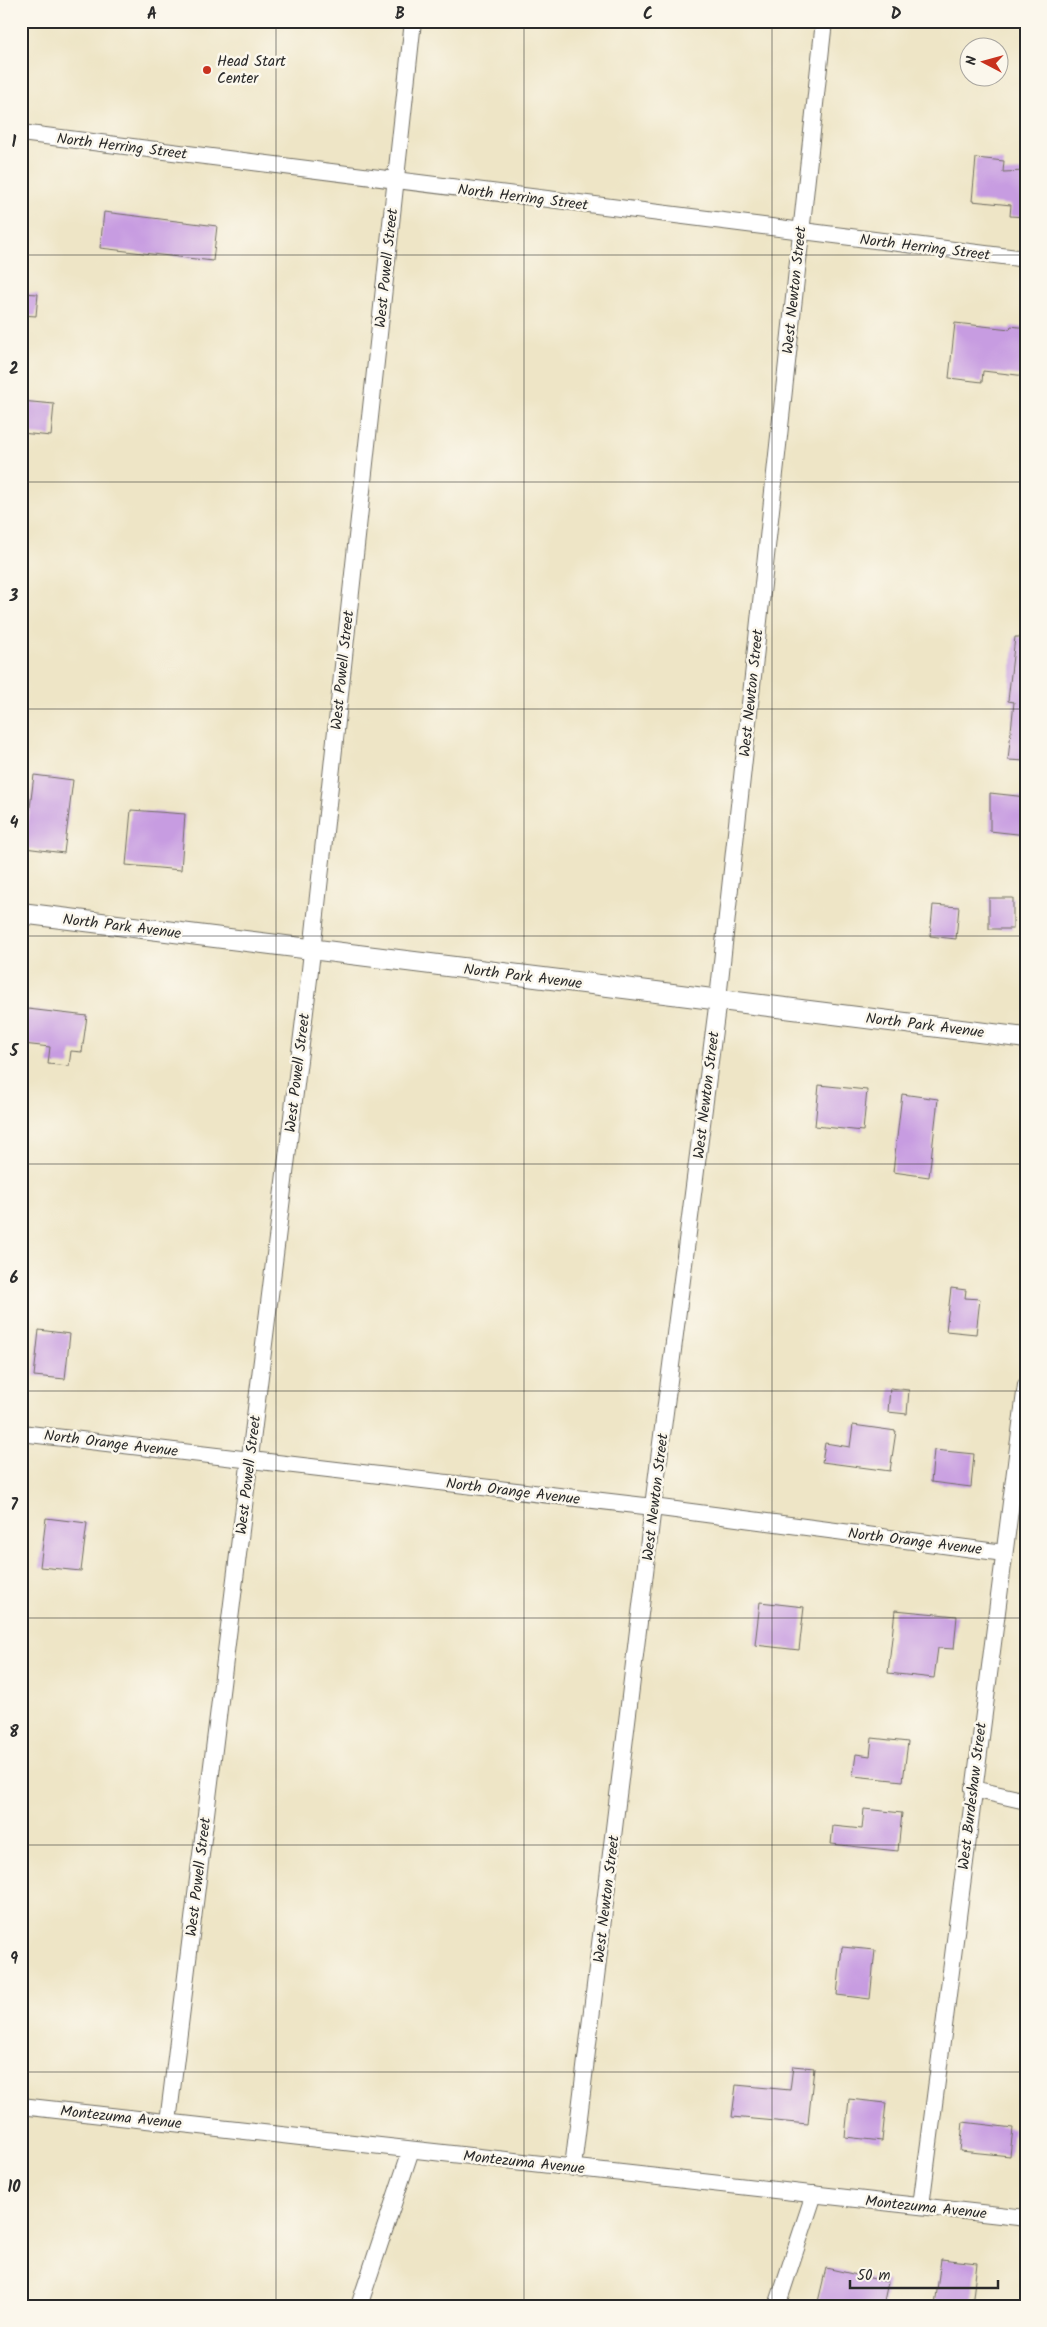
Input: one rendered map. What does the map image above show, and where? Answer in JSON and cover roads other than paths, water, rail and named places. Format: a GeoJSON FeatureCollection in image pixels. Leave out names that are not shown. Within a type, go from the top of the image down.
{"type":"FeatureCollection","features":[{"type":"Feature","properties":{"kind":"street","name":"West Powell Street"},"geometry":{"type":"LineString","coordinates":[[168,2122],[312,950],[413,21]]}},
{"type":"Feature","properties":{"kind":"street","name":"West Newton Street"},"geometry":{"type":"LineString","coordinates":[[573,2167],[653,1508],[718,999],[824,21]]}},
{"type":"Feature","properties":{"kind":"street","name":"North Herring Street"},"geometry":{"type":"LineString","coordinates":[[21,133],[1026,260]]}},
{"type":"Feature","properties":{"kind":"street","name":"North Park Avenue"},"geometry":{"type":"LineString","coordinates":[[21,913],[1026,1038]]}},
{"type":"Feature","properties":{"kind":"street","name":"West Burdeshaw Street"},"geometry":{"type":"LineString","coordinates":[[921,2206],[1026,1385]]}},
{"type":"Feature","properties":{"kind":"street","name":"North Orange Avenue"},"geometry":{"type":"LineString","coordinates":[[21,1433],[653,1508],[1004,1553]]}},
{"type":"Feature","properties":{"kind":"street"},"geometry":{"type":"LineString","coordinates":[[973,1790],[1026,1801]]}},
{"type":"Feature","properties":{"kind":"street","name":"Montezuma Avenue"},"geometry":{"type":"LineString","coordinates":[[21,2106],[1026,2218]]}},
{"type":"Feature","properties":{"kind":"street"},"geometry":{"type":"LineString","coordinates":[[359,2306],[411,2150]]}},
{"type":"Feature","properties":{"kind":"street"},"geometry":{"type":"LineString","coordinates":[[777,2306],[814,2194]]}},
{"type":"Feature","properties":{"kind":"place","name":"Head Start Center"},"geometry":{"type":"Point","coordinates":[207,70]}}]}
